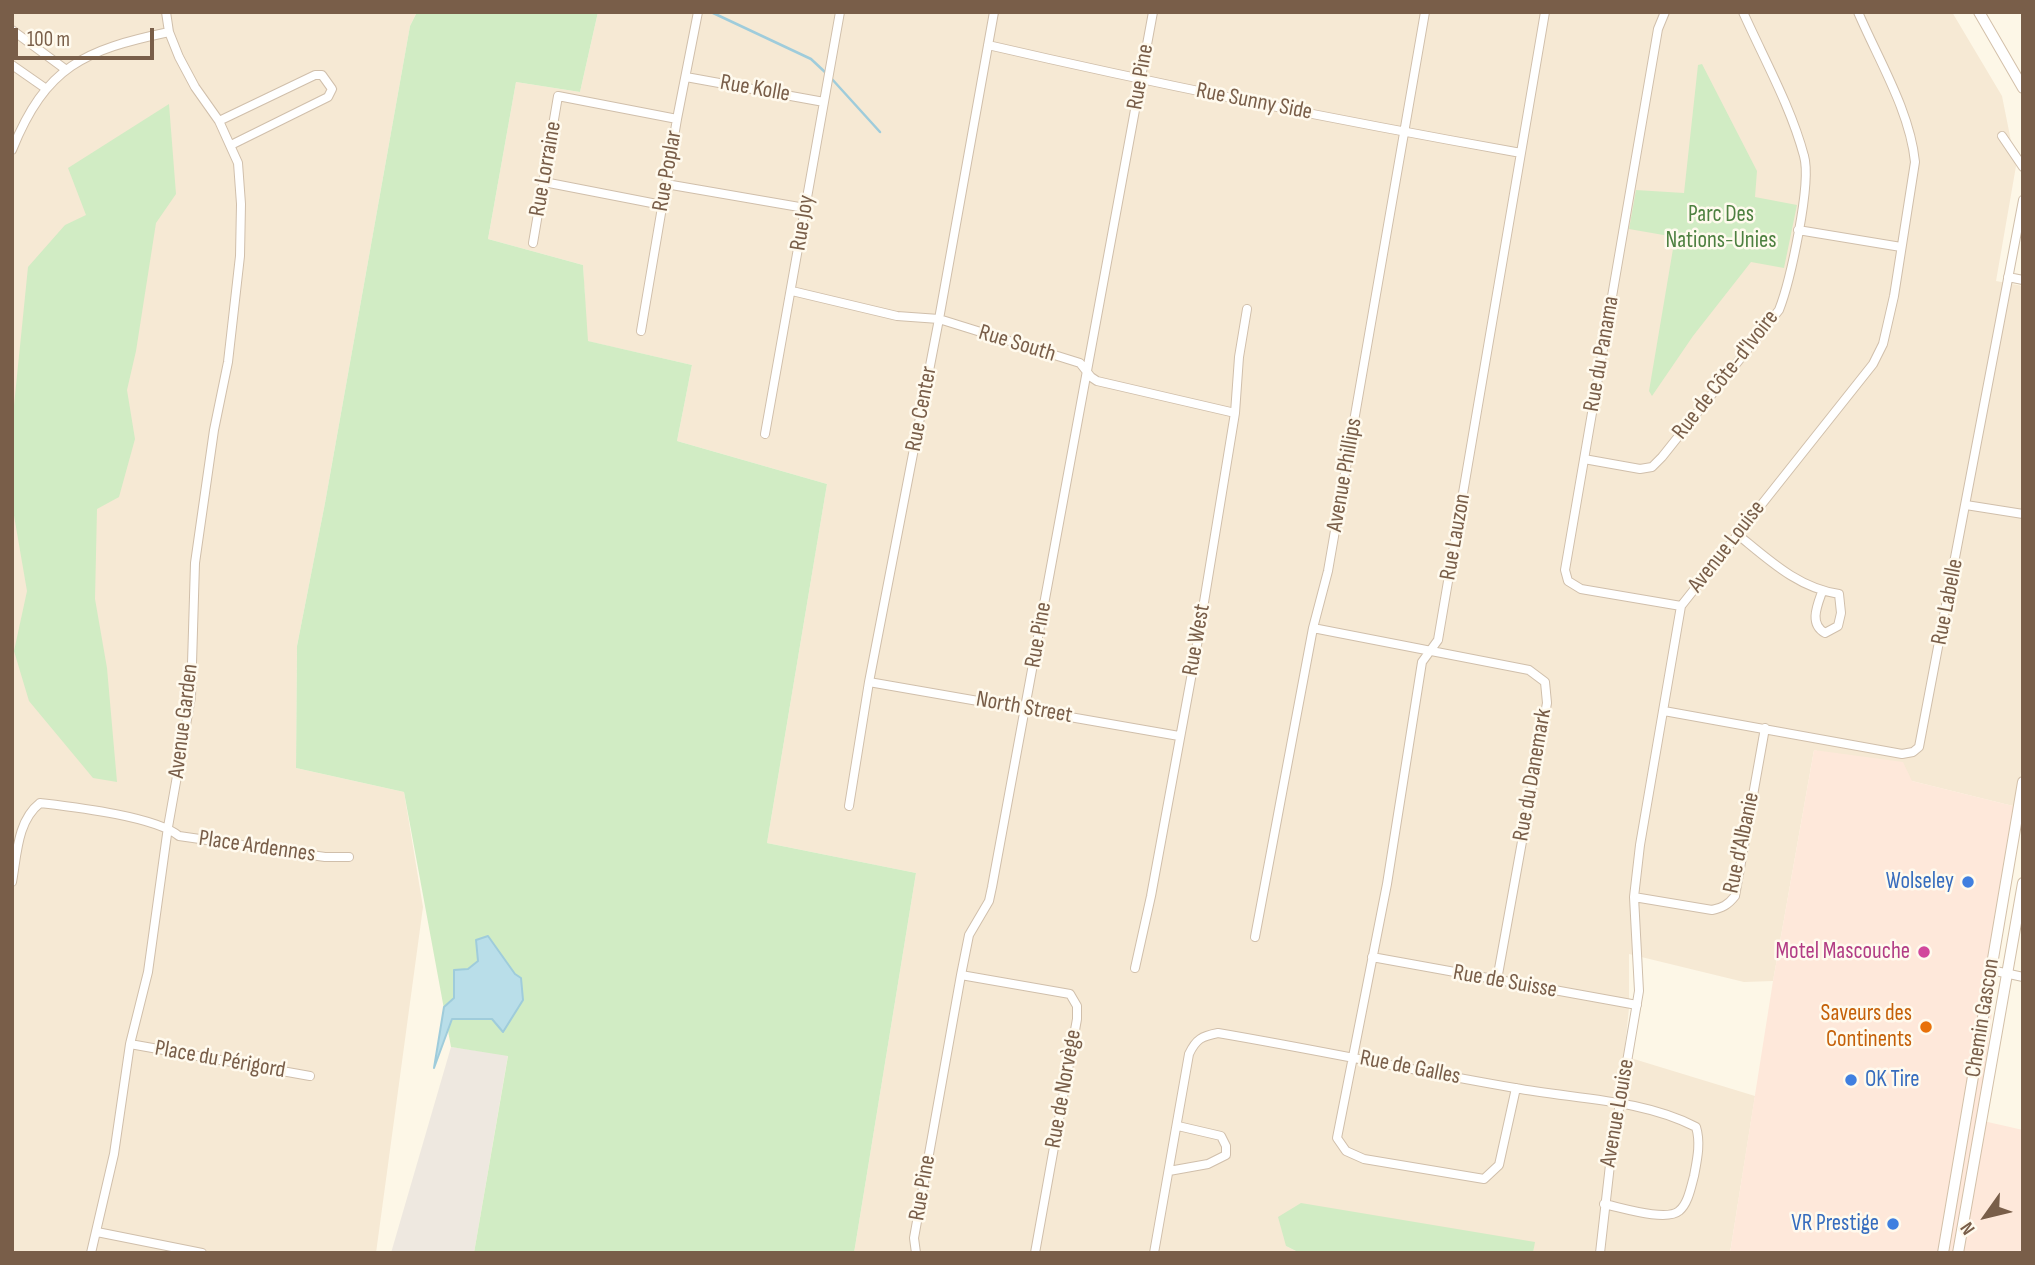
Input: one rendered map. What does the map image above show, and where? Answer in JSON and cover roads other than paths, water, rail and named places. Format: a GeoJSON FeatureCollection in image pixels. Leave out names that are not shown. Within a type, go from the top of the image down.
{"type":"FeatureCollection","features":[{"type":"Feature","properties":{"kind":"main road"},"geometry":{"type":"LineString","coordinates":[[1979,12],[2023,88]]}},
{"type":"Feature","properties":{"kind":"main road","name":"Chemin Gascon"},"geometry":{"type":"LineString","coordinates":[[1943,1253],[2023,782]]}},
{"type":"Feature","properties":{"kind":"main road","name":"Chemin Gascon"},"geometry":{"type":"LineString","coordinates":[[1958,1253],[2023,883]]}},
{"type":"Feature","properties":{"kind":"street","name":"Avenue Garden"},"geometry":{"type":"LineString","coordinates":[[91,1253],[114,1154],[130,1044],[148,972],[191,697],[195,563],[214,430],[228,362],[240,256],[238,163],[219,121],[195,87],[179,57],[169,32],[166,12]]}},
{"type":"Feature","properties":{"kind":"street","name":"Rue Poplar"},"geometry":{"type":"LineString","coordinates":[[641,331],[698,12]]}},
{"type":"Feature","properties":{"kind":"street","name":"Rue Joy"},"geometry":{"type":"LineString","coordinates":[[765,434],[840,12]]}},
{"type":"Feature","properties":{"kind":"street","name":"Rue Center"},"geometry":{"type":"LineString","coordinates":[[849,806],[869,682],[939,319],[994,12]]}},
{"type":"Feature","properties":{"kind":"street","name":"Rue Pine"},"geometry":{"type":"LineString","coordinates":[[916,1253],[914,1238],[961,975],[969,935],[989,901],[1153,12]]}},
{"type":"Feature","properties":{"kind":"street","name":"Avenue Phillips"},"geometry":{"type":"LineString","coordinates":[[1255,937],[1313,628],[1328,571],[1425,12]]}},
{"type":"Feature","properties":{"kind":"street","name":"Rue Lauzon"},"geometry":{"type":"LineString","coordinates":[[1516,1088],[1499,1165],[1484,1179],[1364,1159],[1346,1151],[1338,1138],[1387,884],[1422,662],[1438,639],[1545,12]]}},
{"type":"Feature","properties":{"kind":"street","name":"Rue du Panama"},"geometry":{"type":"LineString","coordinates":[[1665,12],[1657,29],[1564,570],[1568,581],[1581,589],[1681,606]]}},
{"type":"Feature","properties":{"kind":"street","name":"Rue de Côte-d'Ivoire"},"geometry":{"type":"LineString","coordinates":[[1584,459],[1640,469],[1652,467],[1779,310],[1787,291],[1807,180],[1805,158],[1790,116],[1743,12]]}},
{"type":"Feature","properties":{"kind":"street","name":"Avenue Louise"},"geometry":{"type":"LineString","coordinates":[[1600,1253],[1604,1204],[1639,991],[1634,897],[1640,845],[1681,606],[1867,372],[1879,354],[1894,296],[1915,162],[1914,145],[1908,125],[1858,12]]}},
{"type":"Feature","properties":{"kind":"street"},"geometry":{"type":"LineString","coordinates":[[12,30],[65,69]]}},
{"type":"Feature","properties":{"kind":"street"},"geometry":{"type":"LineString","coordinates":[[12,150],[24,120],[45,88],[65,69],[95,53],[169,32]]}},
{"type":"Feature","properties":{"kind":"street","name":"Rue Sunny Side"},"geometry":{"type":"LineString","coordinates":[[988,45],[1404,133],[1521,153]]}},
{"type":"Feature","properties":{"kind":"street"},"geometry":{"type":"LineString","coordinates":[[12,65],[45,88]]}},
{"type":"Feature","properties":{"kind":"street"},"geometry":{"type":"LineString","coordinates":[[219,121],[315,75],[322,75],[330,85],[332,89],[328,97],[231,145]]}},
{"type":"Feature","properties":{"kind":"street","name":"Rue Kolle"},"geometry":{"type":"LineString","coordinates":[[686,77],[824,102]]}},
{"type":"Feature","properties":{"kind":"street","name":"Rue Lorraine"},"geometry":{"type":"LineString","coordinates":[[533,243],[558,96],[677,119]]}},
{"type":"Feature","properties":{"kind":"street"},"geometry":{"type":"LineString","coordinates":[[2002,136],[2023,167]]}},
{"type":"Feature","properties":{"kind":"street"},"geometry":{"type":"LineString","coordinates":[[544,182],[662,205]]}},
{"type":"Feature","properties":{"kind":"street"},"geometry":{"type":"LineString","coordinates":[[666,184],[805,208]]}},
{"type":"Feature","properties":{"kind":"street","name":"Rue Labelle"},"geometry":{"type":"LineString","coordinates":[[1664,711],[1902,754],[1913,752],[1919,747],[2023,200]]}},
{"type":"Feature","properties":{"kind":"street"},"geometry":{"type":"LineString","coordinates":[[1798,230],[1900,247]]}},
{"type":"Feature","properties":{"kind":"street"},"geometry":{"type":"LineString","coordinates":[[2008,277],[2023,279]]}},
{"type":"Feature","properties":{"kind":"street","name":"Rue South"},"geometry":{"type":"LineString","coordinates":[[792,291],[897,316],[939,319],[1080,363],[1097,381],[1235,413]]}},
{"type":"Feature","properties":{"kind":"street","name":"Rue West"},"geometry":{"type":"LineString","coordinates":[[1135,968],[1196,651],[1235,413],[1239,357],[1247,309]]}},
{"type":"Feature","properties":{"kind":"street"},"geometry":{"type":"LineString","coordinates":[[1966,505],[2023,514]]}},
{"type":"Feature","properties":{"kind":"street"},"geometry":{"type":"LineString","coordinates":[[1737,534],[1786,574],[1822,592],[1839,594],[1841,602],[1838,626],[1825,633],[1815,621],[1822,592]]}},
{"type":"Feature","properties":{"kind":"street","name":"Rue du Danemark"},"geometry":{"type":"LineString","coordinates":[[1313,628],[1530,670],[1545,682],[1547,702],[1497,980]]}},
{"type":"Feature","properties":{"kind":"street","name":"North Street"},"geometry":{"type":"LineString","coordinates":[[869,682],[1179,736]]}},
{"type":"Feature","properties":{"kind":"street","name":"Rue d'Albanie"},"geometry":{"type":"LineString","coordinates":[[1634,897],[1712,911],[1730,903],[1735,896],[1765,728]]}},
{"type":"Feature","properties":{"kind":"street","name":"Place Ardennes"},"geometry":{"type":"LineString","coordinates":[[12,883],[22,829],[29,812],[40,803],[91,810],[169,827],[178,836],[326,857],[349,857]]}},
{"type":"Feature","properties":{"kind":"street","name":"Rue de Suisse"},"geometry":{"type":"LineString","coordinates":[[1372,957],[1637,1005]]}},
{"type":"Feature","properties":{"kind":"street"},"geometry":{"type":"LineString","coordinates":[[1991,970],[2023,977]]}},
{"type":"Feature","properties":{"kind":"street","name":"Rue de Norvège"},"geometry":{"type":"LineString","coordinates":[[961,975],[1070,994],[1077,1006],[1077,1019],[1035,1253]]}},
{"type":"Feature","properties":{"kind":"street","name":"Rue de Galles"},"geometry":{"type":"LineString","coordinates":[[1178,1126],[1189,1054],[1201,1036],[1218,1033],[1671,1115],[1696,1127],[1699,1148],[1688,1199],[1679,1212],[1658,1215],[1604,1204]]}},
{"type":"Feature","properties":{"kind":"street","name":"Place du Périgord"},"geometry":{"type":"LineString","coordinates":[[130,1044],[310,1076]]}},
{"type":"Feature","properties":{"kind":"street"},"geometry":{"type":"LineString","coordinates":[[1154,1253],[1169,1171],[1178,1126],[1221,1136],[1226,1146],[1226,1155],[1208,1164],[1169,1171]]}},
{"type":"Feature","properties":{"kind":"street"},"geometry":{"type":"LineString","coordinates":[[97,1232],[202,1253]]}},
{"type":"Feature","properties":{"kind":"water"},"geometry":{"type":"Polygon","coordinates":[[[488,936],[515,974],[521,978],[523,1000],[503,1032],[492,1019],[452,1019],[434,1068],[444,1007],[454,998],[454,970],[468,969],[478,961],[476,940],[488,936]]]}},
{"type":"Feature","properties":{"kind":"waterway"},"geometry":{"type":"LineString","coordinates":[[711,12],[811,59],[826,73]]}},
{"type":"Feature","properties":{"kind":"waterway"},"geometry":{"type":"LineString","coordinates":[[831,78],[880,132]]}},
{"type":"Feature","properties":{"kind":"place","name":"Wolseley"},"geometry":{"type":"Point","coordinates":[1968,882]}},
{"type":"Feature","properties":{"kind":"place","name":"Motel Mascouche"},"geometry":{"type":"Point","coordinates":[1924,952]}},
{"type":"Feature","properties":{"kind":"place","name":"Saveurs des Continents"},"geometry":{"type":"Point","coordinates":[1926,1027]}},
{"type":"Feature","properties":{"kind":"place","name":"OK Tire"},"geometry":{"type":"Point","coordinates":[1851,1080]}},
{"type":"Feature","properties":{"kind":"place","name":"VR Prestige"},"geometry":{"type":"Point","coordinates":[1893,1224]}},
{"type":"Feature","properties":{"kind":"park label","name":"Parc Des Nations-Unies"},"geometry":{"type":"Point","coordinates":[1721,228]}}]}
